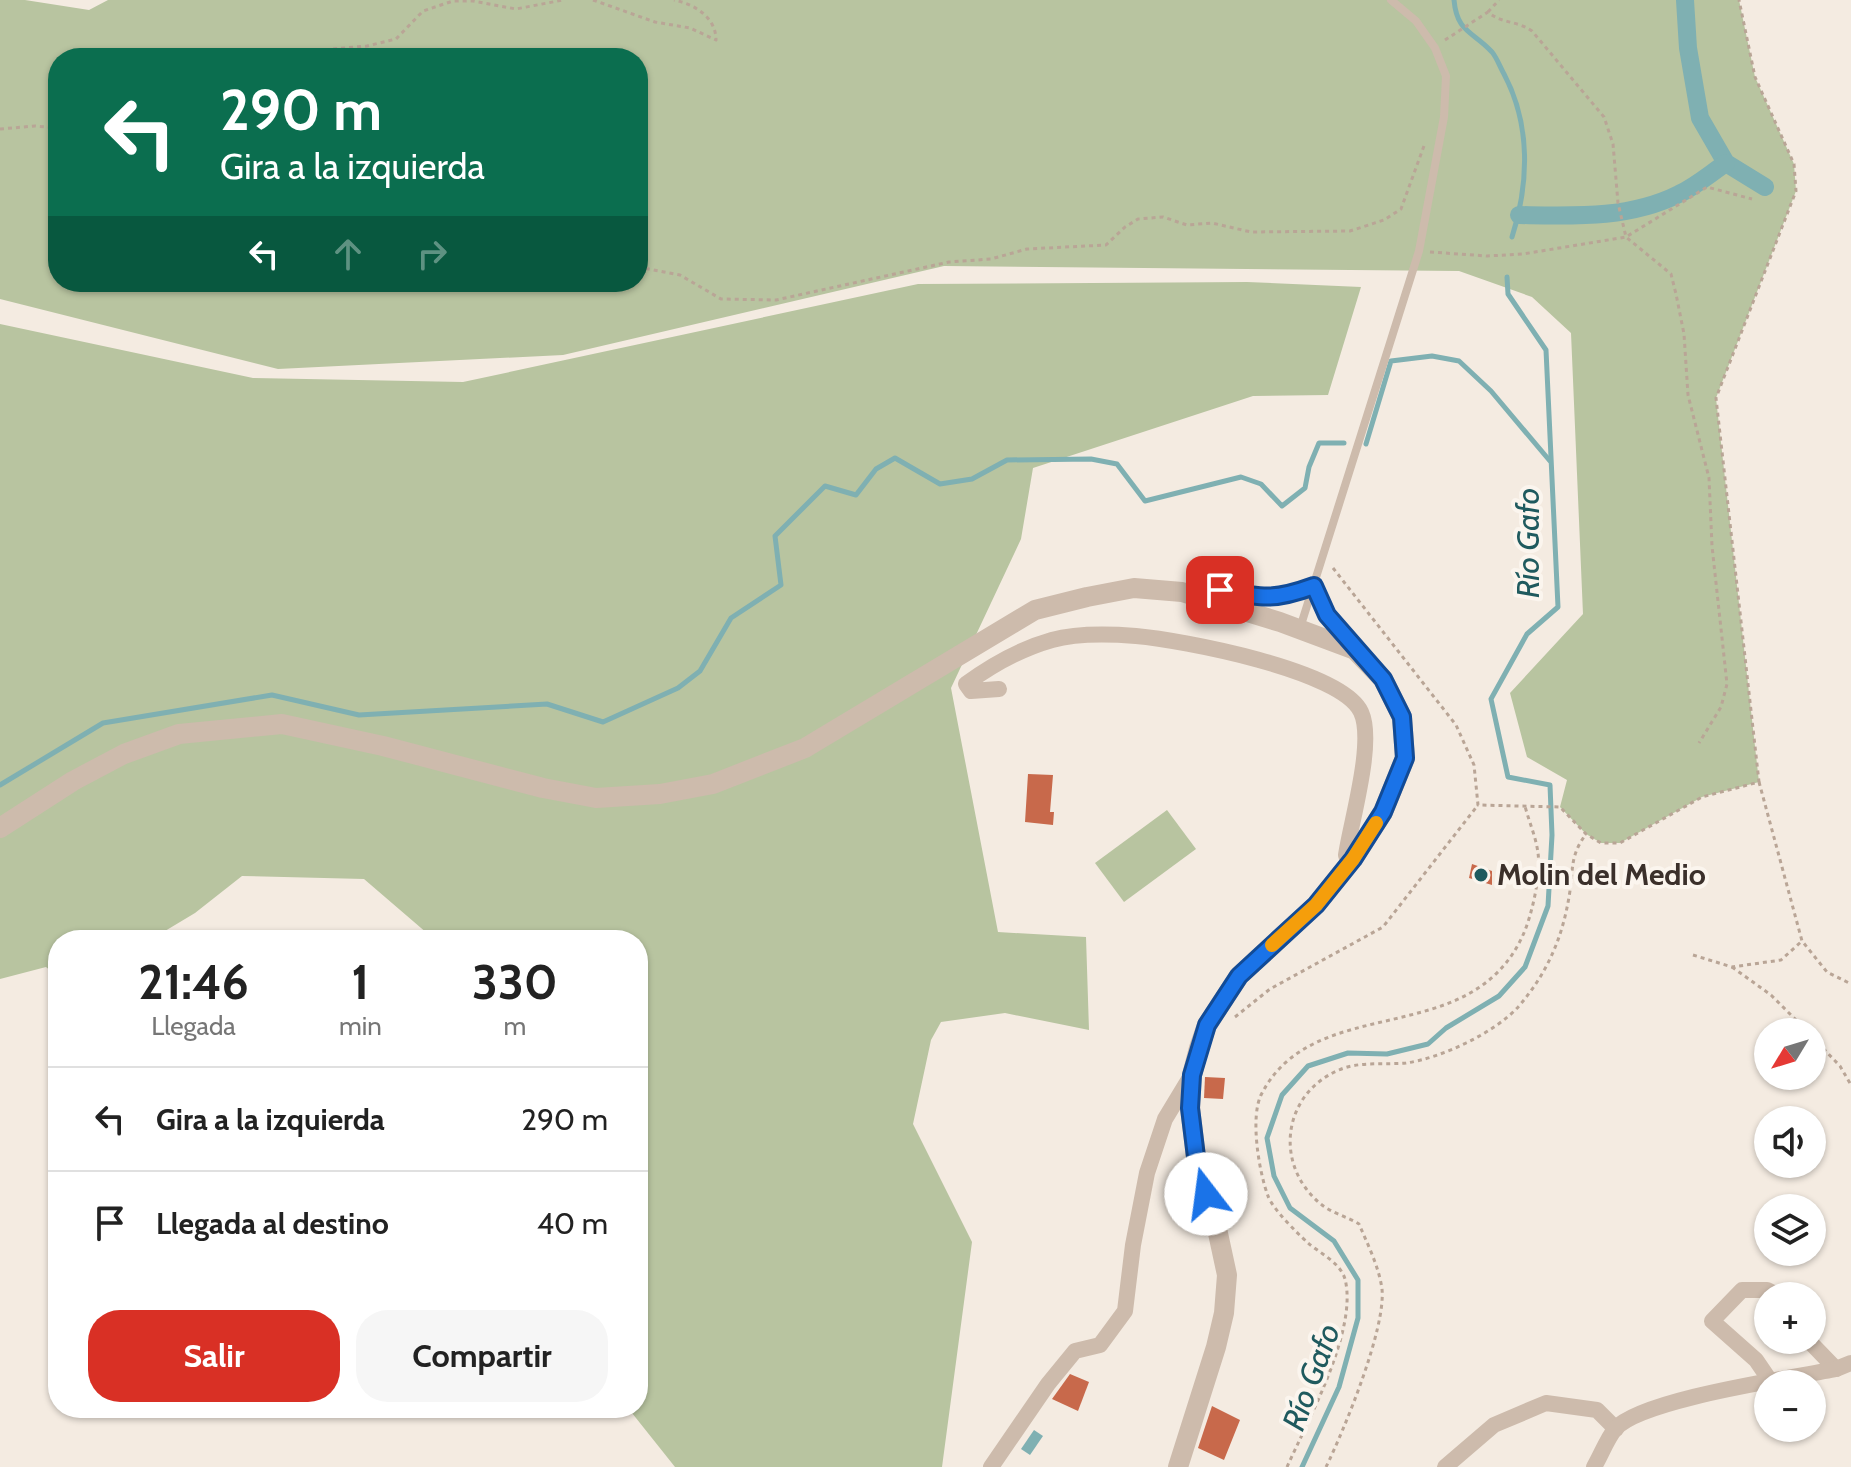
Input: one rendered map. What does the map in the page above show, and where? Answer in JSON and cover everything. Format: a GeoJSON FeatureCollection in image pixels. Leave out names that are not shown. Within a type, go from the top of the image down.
{"type":"FeatureCollection","features":[{"type":"Feature","properties":{"kind":"street"},"geometry":{"type":"LineString","coordinates":[[0,828],[73,781],[124,754],[179,734],[282,724],[383,746],[543,788],[596,798],[660,794],[713,784],[805,748],[1035,610],[1134,588],[1182,592],[1300,629],[1355,650],[1383,679],[1402,717],[1405,758],[1383,812],[1349,864],[1316,905],[1239,976],[1207,1025],[1192,1075],[1190,1108],[1197,1165],[1216,1224],[1227,1275],[1224,1313],[1216,1347],[1178,1467]]}},
{"type":"Feature","properties":{"kind":"street"},"geometry":{"type":"LineString","coordinates":[[999,689],[971,691],[966,684],[1010,656],[1053,640],[1134,636],[1228,652],[1283,668],[1349,696],[1361,712],[1366,733],[1346,855],[1349,864]]}},
{"type":"Feature","properties":{"kind":"street"},"geometry":{"type":"LineString","coordinates":[[991,1467],[1048,1384],[1075,1351],[1100,1345],[1125,1311],[1133,1245],[1147,1173],[1165,1119],[1192,1075]]}},
{"type":"Feature","properties":{"kind":"street"},"geometry":{"type":"LineString","coordinates":[[1754,1290],[1742,1290],[1712,1321],[1756,1360],[1763,1370]]}},
{"type":"Feature","properties":{"kind":"street"},"geometry":{"type":"LineString","coordinates":[[1826,1353],[1844,1366]]}},
{"type":"Feature","properties":{"kind":"street"},"geometry":{"type":"LineString","coordinates":[[1594,1467],[1616,1429],[1634,1415],[1687,1398],[1754,1385]]}},
{"type":"Feature","properties":{"kind":"street"},"geometry":{"type":"LineString","coordinates":[[1445,1467],[1494,1425],[1546,1403],[1597,1410],[1616,1429]]}},
{"type":"Feature","properties":{"kind":"lane"},"geometry":{"type":"LineString","coordinates":[[1300,629],[1419,251],[1441,132],[1446,76],[1416,21],[1391,0]]}},
{"type":"Feature","properties":{"kind":"lane"},"geometry":{"type":"LineString","coordinates":[[1182,592],[1220,590],[1259,597],[1282,597],[1314,586]]}},
{"type":"Feature","properties":{"kind":"lane"},"geometry":{"type":"LineString","coordinates":[[1314,586],[1327,615],[1355,650]]}},
{"type":"Feature","properties":{"kind":"path"},"geometry":{"type":"LineString","coordinates":[[344,48],[396,39],[423,11],[453,1],[473,1],[516,9],[563,0]]}},
{"type":"Feature","properties":{"kind":"path"},"geometry":{"type":"LineString","coordinates":[[593,0],[655,22],[690,28],[716,40],[716,29],[710,20],[691,3],[674,0]]}},
{"type":"Feature","properties":{"kind":"path"},"geometry":{"type":"LineString","coordinates":[[1454,34],[1488,12],[1499,0]]}},
{"type":"Feature","properties":{"kind":"path"},"geometry":{"type":"LineString","coordinates":[[1739,0],[1755,77],[1794,164],[1796,191],[1716,398],[1759,782],[1802,941],[1827,972],[1851,984]]}},
{"type":"Feature","properties":{"kind":"path"},"geometry":{"type":"LineString","coordinates":[[1488,12],[1498,20],[1518,22],[1532,31],[1604,117],[1613,144],[1618,203],[1626,237],[1671,274],[1684,334],[1688,395],[1709,478],[1712,546],[1727,684],[1721,707],[1699,743]]}},
{"type":"Feature","properties":{"kind":"path"},"geometry":{"type":"LineString","coordinates":[[0,129],[48,127]]}},
{"type":"Feature","properties":{"kind":"path"},"geometry":{"type":"LineString","coordinates":[[648,269],[680,275],[721,299],[776,300],[907,270],[949,262],[991,259],[1027,249],[1106,245],[1138,219],[1163,217],[1187,225],[1212,223],[1251,232],[1350,231],[1384,220],[1401,209],[1425,143],[1433,134],[1441,132]]}},
{"type":"Feature","properties":{"kind":"path"},"geometry":{"type":"LineString","coordinates":[[1419,251],[1487,256],[1523,254],[1626,237],[1707,187],[1752,199]]}},
{"type":"Feature","properties":{"kind":"path"},"geometry":{"type":"LineString","coordinates":[[1235,1018],[1270,989],[1383,927],[1478,805],[1474,765],[1456,725],[1332,567]]}},
{"type":"Feature","properties":{"kind":"path"},"geometry":{"type":"LineString","coordinates":[[1478,805],[1560,807],[1586,834],[1601,843],[1620,843],[1702,797],[1759,782]]}},
{"type":"Feature","properties":{"kind":"path"},"geometry":{"type":"LineString","coordinates":[[1287,1467],[1335,1358],[1347,1314],[1345,1278],[1333,1262],[1306,1241],[1268,1199],[1255,1145],[1260,1098],[1278,1070],[1305,1047],[1325,1037],[1438,1009],[1488,982],[1516,951],[1532,909],[1539,857],[1525,806]]}},
{"type":"Feature","properties":{"kind":"path"},"geometry":{"type":"LineString","coordinates":[[1326,1467],[1364,1372],[1377,1330],[1382,1291],[1374,1260],[1359,1224],[1322,1205],[1301,1180],[1292,1156],[1289,1134],[1297,1106],[1313,1088],[1337,1070],[1352,1066],[1407,1063],[1433,1057],[1486,1033],[1517,1008],[1548,966],[1561,933],[1575,849],[1586,834]]}},
{"type":"Feature","properties":{"kind":"path"},"geometry":{"type":"LineString","coordinates":[[1732,967],[1781,960],[1802,941]]}},
{"type":"Feature","properties":{"kind":"path"},"geometry":{"type":"LineString","coordinates":[[1693,955],[1732,967],[1771,995],[1794,1018]]}},
{"type":"Feature","properties":{"kind":"path"},"geometry":{"type":"LineString","coordinates":[[1826,1052],[1840,1066],[1851,1085]]}},
{"type":"Feature","properties":{"kind":"green space"},"geometry":{"type":"Polygon","coordinates":[[[0,0],[25,0],[89,10],[108,0],[1739,0],[1755,77],[1794,164],[1796,191],[1716,398],[1759,782],[1702,797],[1620,843],[1601,843],[1586,834],[1560,807],[1567,780],[1527,757],[1510,693],[1583,614],[1571,333],[1532,297],[1459,271],[944,266],[563,355],[278,369],[0,299],[0,0]]]}},
{"type":"Feature","properties":{"kind":"green space"},"geometry":{"type":"Polygon","coordinates":[[[1247,282],[1361,287],[1328,395],[1253,396],[1033,468],[1021,539],[951,688],[998,932],[1086,937],[1089,1030],[1005,1013],[941,1022],[931,1040],[913,1124],[972,1242],[942,1467],[675,1467],[636,1418],[648,1418],[648,930],[423,930],[364,879],[242,876],[195,913],[167,930],[48,930],[48,969],[0,979],[0,324],[253,378],[463,382],[918,284],[1247,282]]]}},
{"type":"Feature","properties":{"kind":"green space"},"geometry":{"type":"Polygon","coordinates":[[[1167,810],[1196,849],[1124,902],[1095,863],[1167,810]]]}},
{"type":"Feature","properties":{"kind":"water"},"geometry":{"type":"Polygon","coordinates":[[[1034,1430],[1043,1436],[1030,1455],[1021,1449],[1034,1430]]]}},
{"type":"Feature","properties":{"kind":"building"},"geometry":{"type":"Polygon","coordinates":[[[1028,774],[1053,775],[1050,812],[1054,812],[1053,825],[1025,822],[1028,774]]]}},
{"type":"Feature","properties":{"kind":"building","name":"Molin del Medio"},"geometry":{"type":"Polygon","coordinates":[[[1472,864],[1492,871],[1492,885],[1469,878],[1472,864]]]}},
{"type":"Feature","properties":{"kind":"building"},"geometry":{"type":"Polygon","coordinates":[[[1205,1077],[1225,1078],[1223,1099],[1204,1098],[1205,1077]]]}},
{"type":"Feature","properties":{"kind":"building"},"geometry":{"type":"Polygon","coordinates":[[[1070,1374],[1089,1382],[1078,1411],[1052,1399],[1070,1374]]]}},
{"type":"Feature","properties":{"kind":"building"},"geometry":{"type":"Polygon","coordinates":[[[1212,1406],[1240,1420],[1224,1460],[1198,1448],[1212,1406]]]}},
{"type":"Feature","properties":{"kind":"waterway","name":"Río Gafo"},"geometry":{"type":"LineString","coordinates":[[1454,0],[1462,25],[1495,57],[1519,113],[1524,175],[1512,237]]}},
{"type":"Feature","properties":{"kind":"waterway"},"geometry":{"type":"LineString","coordinates":[[1685,0],[1688,48],[1700,118],[1726,163],[1765,187]]}},
{"type":"Feature","properties":{"kind":"waterway"},"geometry":{"type":"LineString","coordinates":[[1519,215],[1600,214],[1640,208],[1685,191],[1726,163]]}},
{"type":"Feature","properties":{"kind":"waterway","name":"Río Gafo"},"geometry":{"type":"LineString","coordinates":[[1302,1467],[1339,1387],[1358,1318],[1358,1280],[1334,1241],[1290,1208],[1274,1176],[1267,1138],[1282,1095],[1308,1066],[1348,1053],[1387,1054],[1428,1044],[1446,1028],[1499,996],[1525,967],[1548,906],[1552,835],[1550,785],[1508,777],[1491,699],[1527,634],[1558,607],[1546,350],[1508,294],[1507,277]]}},
{"type":"Feature","properties":{"kind":"waterway"},"geometry":{"type":"LineString","coordinates":[[1366,444],[1391,361],[1432,356],[1459,361],[1491,391],[1550,461]]}},
{"type":"Feature","properties":{"kind":"waterway"},"geometry":{"type":"LineString","coordinates":[[0,785],[103,723],[272,695],[359,715],[547,704],[603,722],[678,688],[700,671],[731,618],[781,585],[775,536],[825,486],[856,495],[876,469],[895,458],[940,484],[972,479],[1007,460],[1091,459],[1117,464],[1145,501],[1241,477],[1261,484],[1282,506],[1305,488],[1309,467],[1319,443],[1344,443]]}},
{"type":"Feature","properties":{"kind":"slow traffic"},"geometry":{"type":"LineString","coordinates":[[1272,945],[1316,905],[1353,859],[1376,823]]}},
{"type":"Feature","properties":{"kind":"place","name":"Molin del Medio"},"geometry":{"type":"Point","coordinates":[1481,875]}},
{"type":"Feature","properties":{"kind":"route"},"geometry":{"type":"LineString","coordinates":[[1206,1194],[1197,1165],[1190,1108],[1192,1075],[1207,1025],[1239,976],[1316,905],[1353,859],[1383,812],[1405,758],[1402,717],[1383,679],[1327,615],[1314,586],[1282,597],[1259,597],[1220,590]]}}]}
